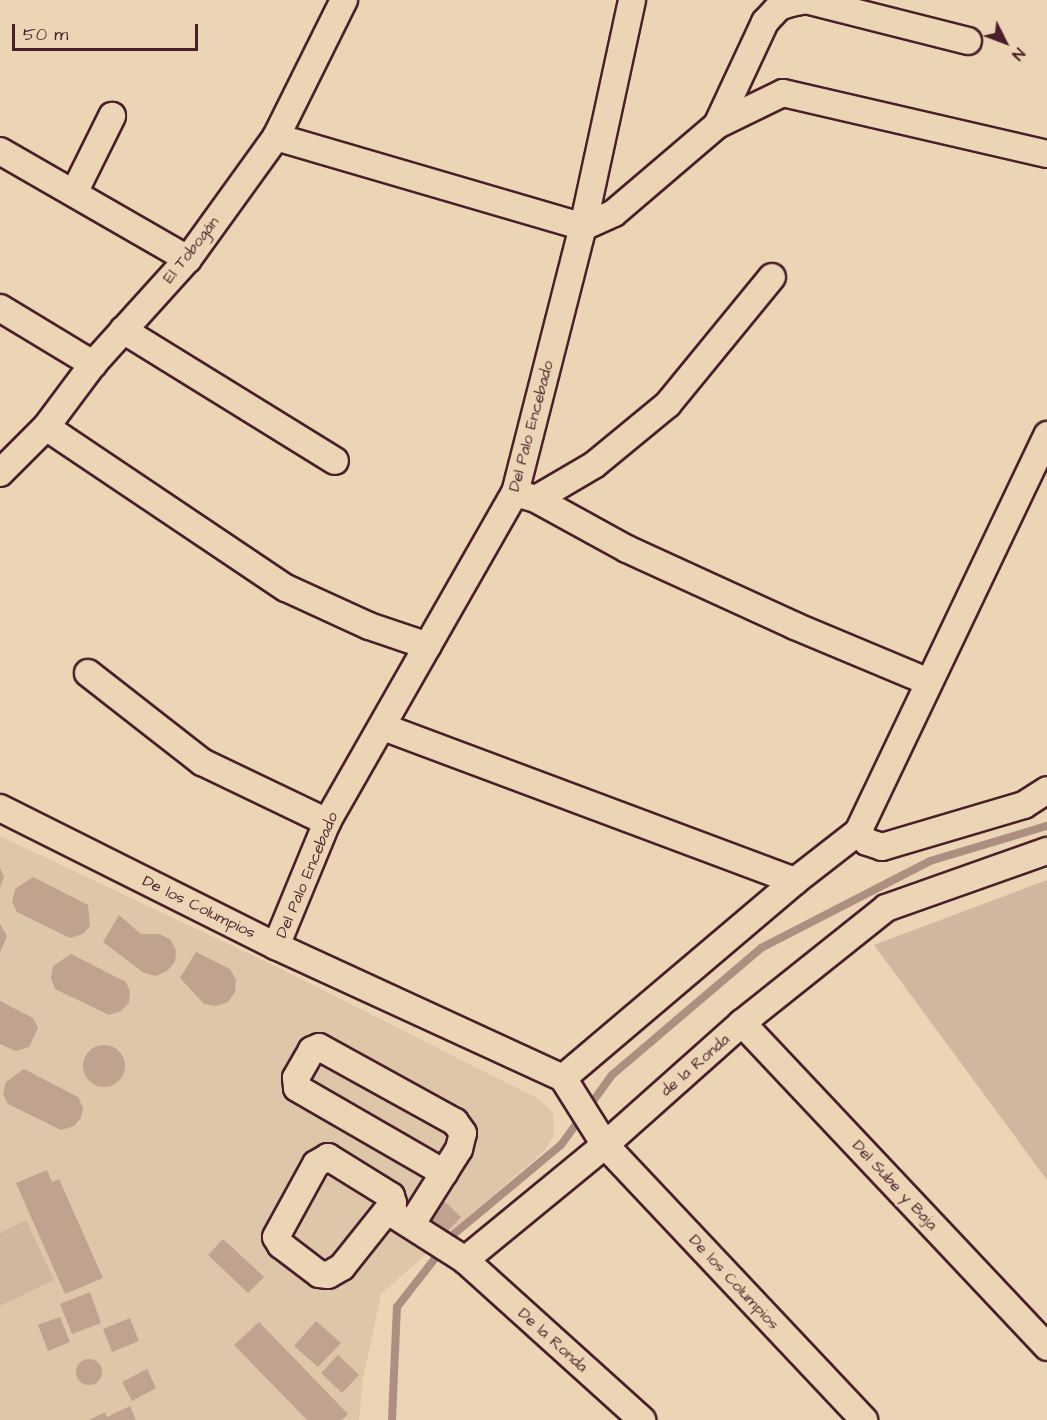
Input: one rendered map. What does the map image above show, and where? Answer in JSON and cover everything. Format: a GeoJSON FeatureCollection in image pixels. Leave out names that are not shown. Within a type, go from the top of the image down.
{"type":"FeatureCollection","features":[{"type":"Feature","properties":{"kind":"street","name":"El Tobogán"},"geometry":{"type":"LineString","coordinates":[[0,473],[46,427],[93,364],[188,259],[276,137],[344,0]]}},
{"type":"Feature","properties":{"kind":"street","name":"Del Palo Encebado"},"geometry":{"type":"LineString","coordinates":[[276,946],[327,822],[428,646],[526,496],[632,0]]}},
{"type":"Feature","properties":{"kind":"street"},"geometry":{"type":"LineString","coordinates":[[717,125],[765,22],[778,7],[806,0],[968,41]]}},
{"type":"Feature","properties":{"kind":"street"},"geometry":{"type":"LineString","coordinates":[[276,137],[583,226],[614,213],[717,125],[783,93],[1047,154]]}},
{"type":"Feature","properties":{"kind":"street"},"geometry":{"type":"LineString","coordinates":[[74,192],[112,116]]}},
{"type":"Feature","properties":{"kind":"street"},"geometry":{"type":"LineString","coordinates":[[0,151],[188,259]]}},
{"type":"Feature","properties":{"kind":"street"},"geometry":{"type":"LineString","coordinates":[[526,496],[594,465],[668,404],[772,277]]}},
{"type":"Feature","properties":{"kind":"street"},"geometry":{"type":"LineString","coordinates":[[0,308],[93,364]]}},
{"type":"Feature","properties":{"kind":"street"},"geometry":{"type":"LineString","coordinates":[[123,330],[335,461]]}},
{"type":"Feature","properties":{"kind":"street"},"geometry":{"type":"LineString","coordinates":[[46,427],[286,588],[369,626],[428,646]]}},
{"type":"Feature","properties":{"kind":"street"},"geometry":{"type":"LineString","coordinates":[[567,1086],[795,881],[858,832],[1047,435]]}},
{"type":"Feature","properties":{"kind":"street"},"geometry":{"type":"LineString","coordinates":[[526,496],[627,549],[929,682]]}},
{"type":"Feature","properties":{"kind":"street"},"geometry":{"type":"LineString","coordinates":[[88,673],[202,762],[327,822]]}},
{"type":"Feature","properties":{"kind":"street"},"geometry":{"type":"LineString","coordinates":[[383,727],[795,881]]}},
{"type":"Feature","properties":{"kind":"street"},"geometry":{"type":"LineString","coordinates":[[858,832],[867,842],[882,847],[1024,805],[1047,790]]}},
{"type":"Feature","properties":{"kind":"street","name":"De los Columpios"},"geometry":{"type":"LineString","coordinates":[[0,808],[276,946],[567,1086],[600,1137],[864,1420]]}},
{"type":"Feature","properties":{"kind":"street","name":"de la Ronda"},"geometry":{"type":"LineString","coordinates":[[450,1252],[600,1137],[886,908],[1047,851]]}},
{"type":"Feature","properties":{"kind":"street","name":"Del Sube y Baja"},"geometry":{"type":"LineString","coordinates":[[742,1023],[1047,1347]]}},
{"type":"Feature","properties":{"kind":"street"},"geometry":{"type":"LineString","coordinates":[[411,1225],[444,1173],[459,1149],[463,1133],[455,1122],[319,1047],[312,1050],[296,1078],[297,1088],[444,1173]]}},
{"type":"Feature","properties":{"kind":"street"},"geometry":{"type":"LineString","coordinates":[[328,1157],[391,1196],[389,1211],[342,1267],[328,1275],[319,1274],[281,1245],[276,1237],[277,1229],[321,1158],[328,1157]]}},
{"type":"Feature","properties":{"kind":"street","name":"De la Ronda"},"geometry":{"type":"LineString","coordinates":[[389,1211],[450,1252],[642,1420]]}},
{"type":"Feature","properties":{"kind":"shaded area"},"geometry":{"type":"Polygon","coordinates":[[[0,836],[273,965],[537,1098],[553,1112],[554,1135],[545,1150],[381,1294],[363,1379],[359,1420],[0,1420],[0,836]]]}},
{"type":"Feature","properties":{"kind":"shaded area"},"geometry":{"type":"Polygon","coordinates":[[[1047,880],[1047,1180],[874,945],[1047,880]]]}},
{"type":"Feature","properties":{"kind":"shaded area"},"geometry":{"type":"Polygon","coordinates":[[[26,1220],[54,1280],[0,1306],[0,1233],[26,1220]]]}},
{"type":"Feature","properties":{"kind":"building"},"geometry":{"type":"Polygon","coordinates":[[[0,868],[4,877],[0,888],[0,868]]]}},
{"type":"Feature","properties":{"kind":"building"},"geometry":{"type":"Polygon","coordinates":[[[33,877],[88,905],[90,926],[83,934],[70,938],[17,912],[12,902],[15,889],[33,877]]]}},
{"type":"Feature","properties":{"kind":"building"},"geometry":{"type":"Polygon","coordinates":[[[119,915],[141,934],[159,934],[170,939],[176,950],[175,962],[167,971],[156,976],[144,973],[103,942],[119,915]]]}},
{"type":"Feature","properties":{"kind":"building"},"geometry":{"type":"Polygon","coordinates":[[[0,924],[7,936],[0,953],[0,924]]]}},
{"type":"Feature","properties":{"kind":"building"},"geometry":{"type":"Polygon","coordinates":[[[196,952],[230,969],[236,980],[235,992],[228,1002],[216,1006],[204,1004],[180,978],[196,952]]]}},
{"type":"Feature","properties":{"kind":"building"},"geometry":{"type":"Polygon","coordinates":[[[71,954],[126,982],[130,992],[129,1003],[121,1011],[109,1015],[55,989],[51,978],[53,966],[71,954]]]}},
{"type":"Feature","properties":{"kind":"building"},"geometry":{"type":"Polygon","coordinates":[[[0,1001],[33,1018],[38,1028],[29,1047],[16,1051],[0,1044],[0,1001]]]}},
{"type":"Feature","properties":{"kind":"building"},"geometry":{"type":"Polygon","coordinates":[[[104,1045],[119,1051],[125,1066],[119,1081],[104,1087],[89,1081],[83,1066],[89,1051],[104,1045]]]}},
{"type":"Feature","properties":{"kind":"building"},"geometry":{"type":"Polygon","coordinates":[[[24,1069],[78,1097],[83,1108],[81,1118],[74,1126],[61,1130],[8,1104],[3,1094],[6,1082],[24,1069]]]}},
{"type":"Feature","properties":{"kind":"building"},"geometry":{"type":"Polygon","coordinates":[[[47,1170],[52,1182],[59,1179],[103,1278],[65,1294],[16,1183],[47,1170]]]}},
{"type":"Feature","properties":{"kind":"building"},"geometry":{"type":"Polygon","coordinates":[[[444,1201],[461,1217],[445,1234],[429,1218],[444,1201]]]}},
{"type":"Feature","properties":{"kind":"building"},"geometry":{"type":"Polygon","coordinates":[[[223,1239],[264,1277],[248,1293],[208,1255],[223,1239]]]}},
{"type":"Feature","properties":{"kind":"building"},"geometry":{"type":"Polygon","coordinates":[[[90,1292],[101,1323],[72,1334],[60,1304],[90,1292]]]}},
{"type":"Feature","properties":{"kind":"building"},"geometry":{"type":"Polygon","coordinates":[[[60,1317],[70,1342],[48,1351],[38,1325],[60,1317]]]}},
{"type":"Feature","properties":{"kind":"building"},"geometry":{"type":"Polygon","coordinates":[[[130,1318],[139,1341],[112,1352],[103,1329],[130,1318]]]}},
{"type":"Feature","properties":{"kind":"building"},"geometry":{"type":"Polygon","coordinates":[[[316,1321],[341,1343],[318,1367],[294,1346],[316,1321]]]}},
{"type":"Feature","properties":{"kind":"building"},"geometry":{"type":"Polygon","coordinates":[[[259,1322],[348,1414],[342,1420],[307,1420],[234,1345],[259,1322]]]}},
{"type":"Feature","properties":{"kind":"building"},"geometry":{"type":"Polygon","coordinates":[[[338,1355],[359,1375],[342,1393],[321,1373],[338,1355]]]}},
{"type":"Feature","properties":{"kind":"building"},"geometry":{"type":"Polygon","coordinates":[[[89,1359],[98,1363],[102,1372],[98,1381],[89,1385],[80,1381],[76,1372],[80,1363],[89,1359]]]}},
{"type":"Feature","properties":{"kind":"building"},"geometry":{"type":"Polygon","coordinates":[[[147,1369],[156,1388],[132,1401],[122,1382],[147,1369]]]}},
{"type":"Feature","properties":{"kind":"building"},"geometry":{"type":"Polygon","coordinates":[[[130,1406],[136,1420],[89,1420],[105,1412],[107,1417],[130,1406]]]}},
{"type":"Feature","properties":{"kind":"waterway"},"geometry":{"type":"LineString","coordinates":[[392,1420],[397,1307],[454,1234],[561,1145],[612,1075],[761,948],[930,861],[1047,826]]}}]}
